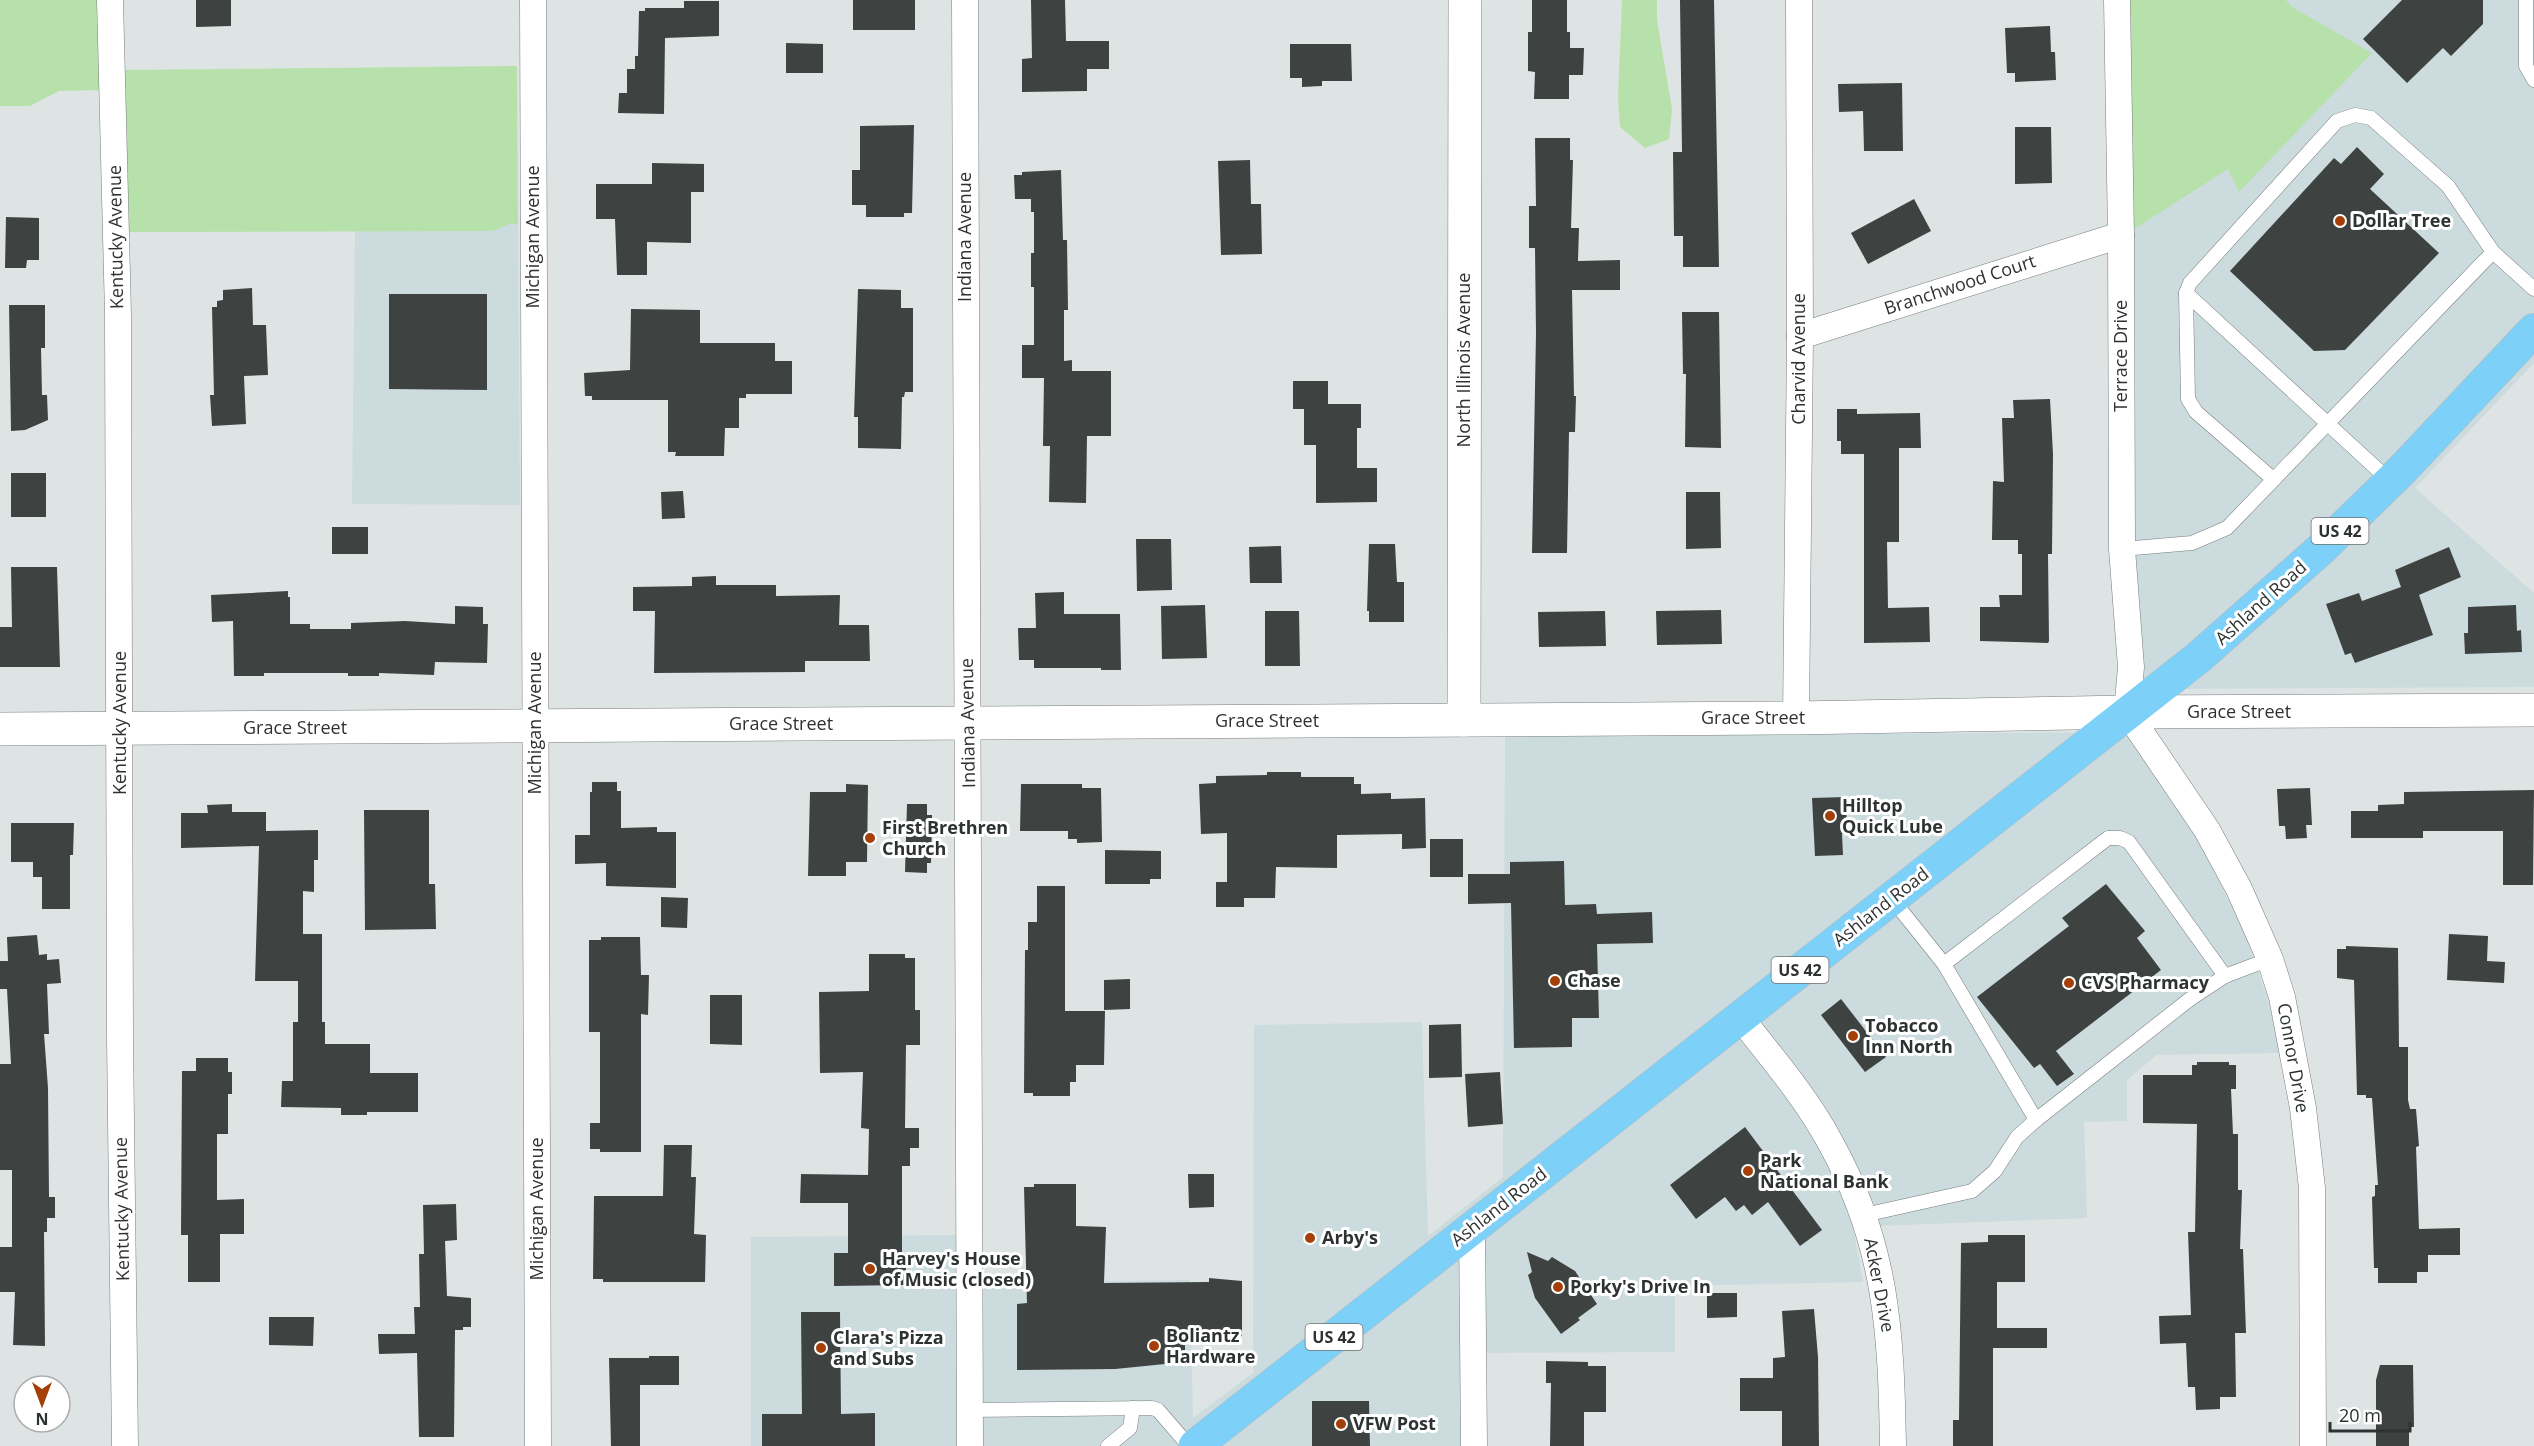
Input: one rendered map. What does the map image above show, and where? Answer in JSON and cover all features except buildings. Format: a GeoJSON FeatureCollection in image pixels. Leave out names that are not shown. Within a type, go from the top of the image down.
{"type":"FeatureCollection","features":[{"type":"Feature","properties":{"kind":"main road","name":"Ashland Road"},"geometry":{"type":"LineString","coordinates":[[1195,1446],[2199,657],[2322,549],[2534,330]]}},
{"type":"Feature","properties":{"kind":"street","name":"Kentucky Avenue"},"geometry":{"type":"LineString","coordinates":[[110,0],[118,314],[120,1038],[125,1446]]}},
{"type":"Feature","properties":{"kind":"street","name":"Michigan Avenue"},"geometry":{"type":"LineString","coordinates":[[533,0],[538,1446]]}},
{"type":"Feature","properties":{"kind":"street","name":"Indiana Avenue"},"geometry":{"type":"LineString","coordinates":[[965,0],[965,521],[968,723],[970,1446]]}},
{"type":"Feature","properties":{"kind":"street","name":"North Illinois Avenue"},"geometry":{"type":"LineString","coordinates":[[1464,720],[1465,0]]}},
{"type":"Feature","properties":{"kind":"street","name":"Charvid Avenue"},"geometry":{"type":"LineString","coordinates":[[1796,718],[1800,336],[1799,0]]}},
{"type":"Feature","properties":{"kind":"street","name":"Terrace Drive"},"geometry":{"type":"LineString","coordinates":[[2117,0],[2121,235],[2122,549],[2130,667],[2127,712]]}},
{"type":"Feature","properties":{"kind":"street","name":"Branchwood Court"},"geometry":{"type":"LineString","coordinates":[[1800,336],[2121,235]]}},
{"type":"Feature","properties":{"kind":"street","name":"Grace Street"},"geometry":{"type":"LineString","coordinates":[[0,729],[1796,718],[2127,712],[2534,710]]}},
{"type":"Feature","properties":{"kind":"street","name":"Connor Drive"},"geometry":{"type":"LineString","coordinates":[[2127,712],[2207,830],[2239,889],[2270,959],[2289,1028],[2312,1188],[2313,1446]]}},
{"type":"Feature","properties":{"kind":"street","name":"Acker Drive"},"geometry":{"type":"LineString","coordinates":[[1740,1017],[1799,1093],[1830,1141],[1864,1215],[1878,1260],[1886,1303],[1893,1446]]}},
{"type":"Feature","properties":{"kind":"street"},"geometry":{"type":"LineString","coordinates":[[1472,1228],[1474,1446]]}},
{"type":"Feature","properties":{"kind":"lane"},"geometry":{"type":"LineString","coordinates":[[2526,0],[2526,66],[2534,80]]}},
{"type":"Feature","properties":{"kind":"lane"},"geometry":{"type":"LineString","coordinates":[[2273,479],[2196,412],[2188,399],[2186,293],[2190,283],[2337,121],[2355,115],[2371,118],[2448,186],[2493,252],[2534,289]]}},
{"type":"Feature","properties":{"kind":"lane"},"geometry":{"type":"LineString","coordinates":[[2122,549],[2192,543],[2227,528],[2493,252]]}},
{"type":"Feature","properties":{"kind":"lane"},"geometry":{"type":"LineString","coordinates":[[2186,293],[2390,481]]}},
{"type":"Feature","properties":{"kind":"lane"},"geometry":{"type":"LineString","coordinates":[[1944,964],[2108,838],[2120,838],[2129,842],[2225,976]]}},
{"type":"Feature","properties":{"kind":"lane"},"geometry":{"type":"LineString","coordinates":[[1892,899],[1944,964],[2036,1119]]}},
{"type":"Feature","properties":{"kind":"lane"},"geometry":{"type":"LineString","coordinates":[[1864,1215],[1972,1191],[1995,1171],[2017,1137],[2036,1119],[2190,999],[2225,976],[2270,959]]}},
{"type":"Feature","properties":{"kind":"lane"},"geometry":{"type":"LineString","coordinates":[[970,1410],[1132,1408],[1158,1410],[1189,1446]]}},
{"type":"Feature","properties":{"kind":"lane"},"geometry":{"type":"LineString","coordinates":[[1108,1446],[1130,1428],[1132,1408]]}},
{"type":"Feature","properties":{"kind":"shaded area"},"geometry":{"type":"Polygon","coordinates":[[[2286,0],[2534,0],[2534,363],[2415,488],[2534,593],[2534,687],[2142,689],[2130,502],[2131,231],[2228,168],[2240,192],[2292,7],[2286,0]]]}},
{"type":"Feature","properties":{"kind":"shaded area"},"geometry":{"type":"Polygon","coordinates":[[[509,224],[518,224],[520,505],[352,504],[355,231],[492,231],[509,224]]]}},
{"type":"Feature","properties":{"kind":"shaded area"},"geometry":{"type":"Polygon","coordinates":[[[2138,732],[2206,855],[2244,931],[2268,1000],[2282,1053],[2157,1055],[2127,1080],[2127,1121],[2084,1122],[2087,1218],[1853,1227],[1863,1282],[1675,1286],[1675,1352],[1463,1353],[1463,1446],[751,1446],[751,1237],[958,1235],[958,1283],[1190,1280],[1193,1418],[1253,1373],[1254,1025],[1422,1022],[1428,1236],[1503,1177],[1505,737],[2138,732]]]}},
{"type":"Feature","properties":{"kind":"green space"},"geometry":{"type":"Polygon","coordinates":[[[0,0],[102,0],[104,90],[59,91],[30,106],[0,106],[0,0]]]}},
{"type":"Feature","properties":{"kind":"green space"},"geometry":{"type":"Polygon","coordinates":[[[1622,0],[1657,0],[1657,20],[1672,109],[1669,139],[1645,148],[1620,127],[1618,97],[1622,0]]]}},
{"type":"Feature","properties":{"kind":"green space"},"geometry":{"type":"Polygon","coordinates":[[[2128,0],[2286,0],[2292,7],[2372,53],[2239,192],[2228,169],[2131,231],[2128,0]]]}},
{"type":"Feature","properties":{"kind":"green space"},"geometry":{"type":"Polygon","coordinates":[[[517,66],[518,224],[509,224],[493,231],[124,232],[121,70],[517,66]]]}},
{"type":"Feature","properties":{"kind":"place","name":"Dollar Tree"},"geometry":{"type":"Point","coordinates":[2340,221]}},
{"type":"Feature","properties":{"kind":"place","name":"Hilltop Quick Lube"},"geometry":{"type":"Point","coordinates":[1830,816]}},
{"type":"Feature","properties":{"kind":"place","name":"First Brethren Church"},"geometry":{"type":"Point","coordinates":[870,838]}},
{"type":"Feature","properties":{"kind":"place","name":"Chase"},"geometry":{"type":"Point","coordinates":[1555,981]}},
{"type":"Feature","properties":{"kind":"place","name":"CVS Pharmacy"},"geometry":{"type":"Point","coordinates":[2069,983]}},
{"type":"Feature","properties":{"kind":"place","name":"Tobacco Inn North"},"geometry":{"type":"Point","coordinates":[1853,1036]}},
{"type":"Feature","properties":{"kind":"place","name":"Park National Bank"},"geometry":{"type":"Point","coordinates":[1748,1171]}},
{"type":"Feature","properties":{"kind":"place","name":"Arby's"},"geometry":{"type":"Point","coordinates":[1310,1238]}},
{"type":"Feature","properties":{"kind":"place","name":"Harvey's House of Music (closed)"},"geometry":{"type":"Point","coordinates":[870,1269]}},
{"type":"Feature","properties":{"kind":"place","name":"Porky's Drive In"},"geometry":{"type":"Point","coordinates":[1558,1287]}},
{"type":"Feature","properties":{"kind":"place","name":"Boliantz Hardware"},"geometry":{"type":"Point","coordinates":[1154,1346]}},
{"type":"Feature","properties":{"kind":"place","name":"Clara's Pizza and Subs"},"geometry":{"type":"Point","coordinates":[821,1348]}},
{"type":"Feature","properties":{"kind":"place","name":"VFW Post"},"geometry":{"type":"Point","coordinates":[1341,1424]}}]}
